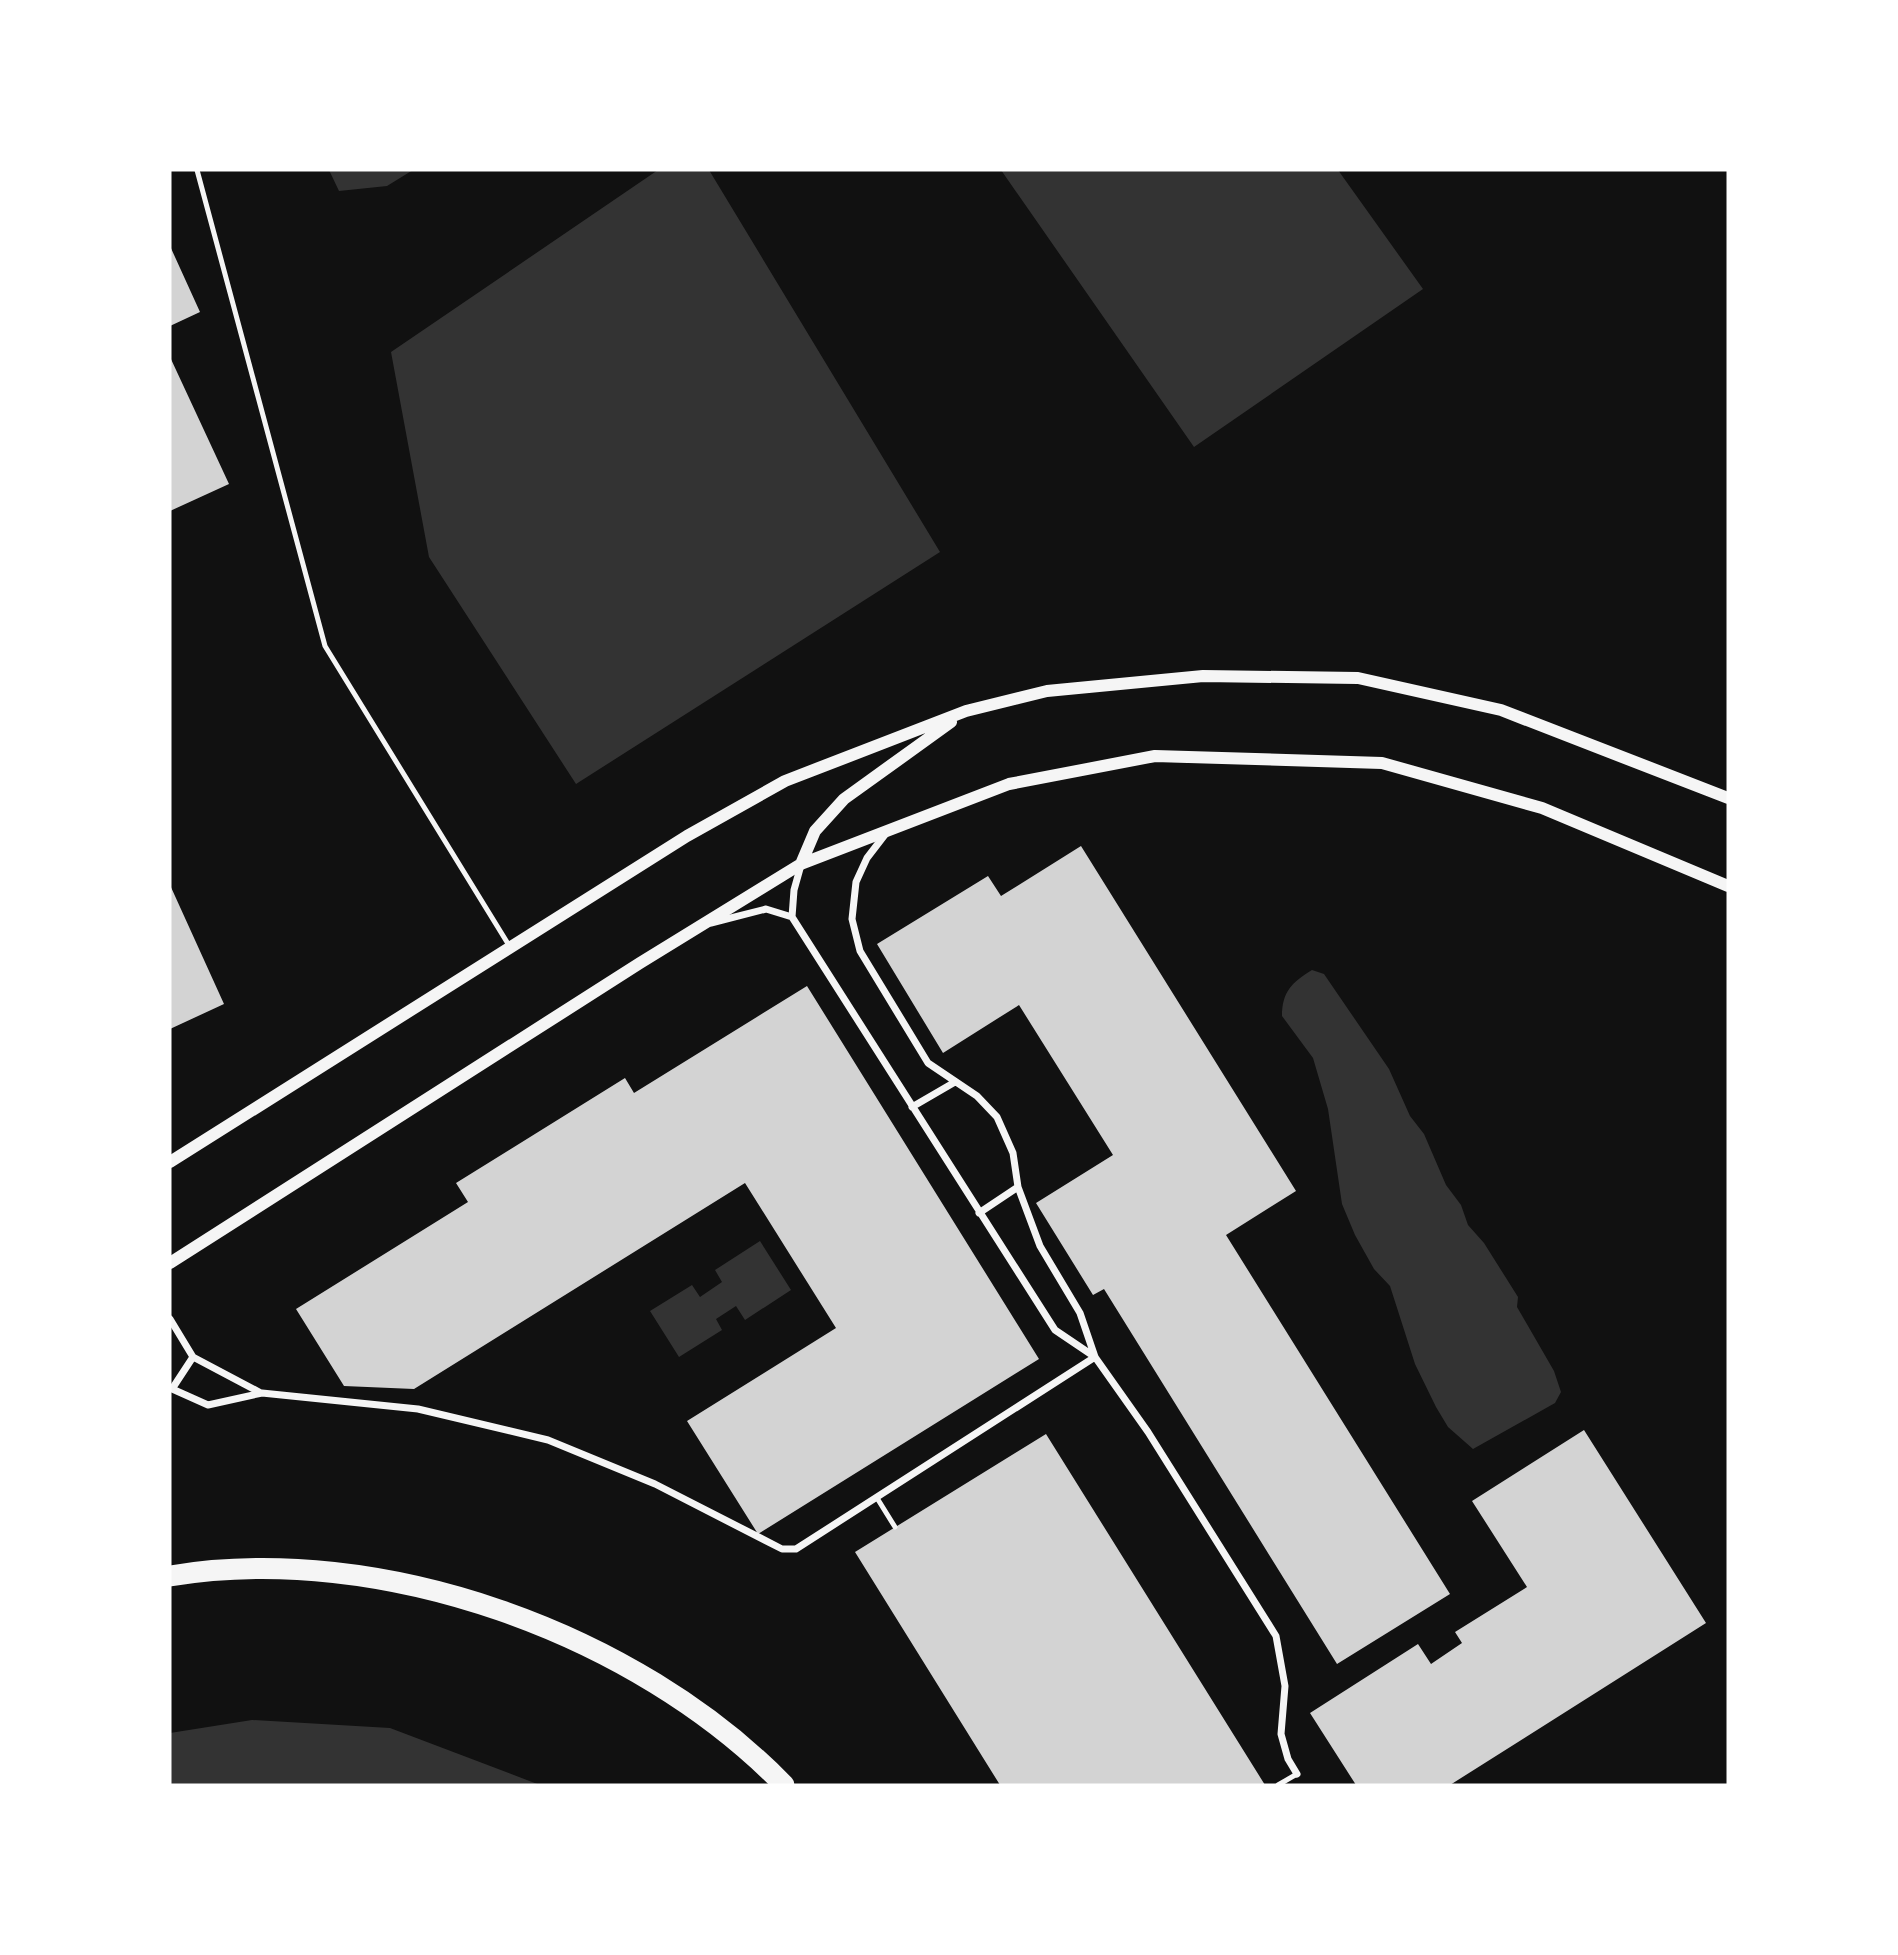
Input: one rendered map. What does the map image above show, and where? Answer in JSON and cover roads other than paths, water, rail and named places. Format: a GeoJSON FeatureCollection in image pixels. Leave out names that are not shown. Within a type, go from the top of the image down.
{"type":"FeatureCollection","features":[{"type":"Feature","properties":{"kind":"highway"},"geometry":{"type":"LineString","coordinates":[[170,1576],[238,1569],[367,1577],[431,1590],[489,1608],[545,1628],[607,1656],[662,1688],[714,1724],[764,1765],[783,1785]]}},
{"type":"Feature","properties":{"kind":"street"},"geometry":{"type":"LineString","coordinates":[[170,1163],[687,836],[785,781],[966,711],[1047,691],[1203,676],[1358,678],[1501,710],[1728,799]]}},
{"type":"Feature","properties":{"kind":"street"},"geometry":{"type":"LineString","coordinates":[[966,711],[844,799],[815,831],[801,864],[794,890],[792,917],[1055,1330],[1095,1357]]}},
{"type":"Feature","properties":{"kind":"street"},"geometry":{"type":"LineString","coordinates":[[170,1263],[801,864],[1009,784],[1155,756],[1382,763],[1542,808],[1728,886]]}},
{"type":"Feature","properties":{"kind":"street"},"geometry":{"type":"LineString","coordinates":[[890,829],[867,858],[856,882],[852,919],[860,951],[928,1063],[977,1096],[997,1116],[1013,1153],[1018,1188],[1040,1246],[1080,1313],[1095,1357],[1148,1432],[1276,1636],[1285,1686],[1280,1734],[1288,1759],[1297,1774]]}},
{"type":"Feature","properties":{"kind":"street"},"geometry":{"type":"LineString","coordinates":[[707,924],[766,909],[792,917]]}},
{"type":"Feature","properties":{"kind":"street"},"geometry":{"type":"LineString","coordinates":[[912,1107],[955,1082]]}},
{"type":"Feature","properties":{"kind":"street"},"geometry":{"type":"LineString","coordinates":[[979,1213],[1018,1188]]}},
{"type":"Feature","properties":{"kind":"street"},"geometry":{"type":"LineString","coordinates":[[170,1319],[193,1357],[262,1393]]}},
{"type":"Feature","properties":{"kind":"street"},"geometry":{"type":"LineString","coordinates":[[193,1357],[171,1389],[208,1405],[262,1393],[418,1409],[548,1440],[655,1483],[782,1549],[803,1545],[1095,1357]]}},
{"type":"Feature","properties":{"kind":"lane"},"geometry":{"type":"LineString","coordinates":[[197,170],[325,646],[510,947]]}},
{"type":"Feature","properties":{"kind":"lane"},"geometry":{"type":"LineString","coordinates":[[877,1498],[895,1527]]}},
{"type":"Feature","properties":{"kind":"lane"},"geometry":{"type":"LineString","coordinates":[[1278,1785],[1297,1774]]}}]}
